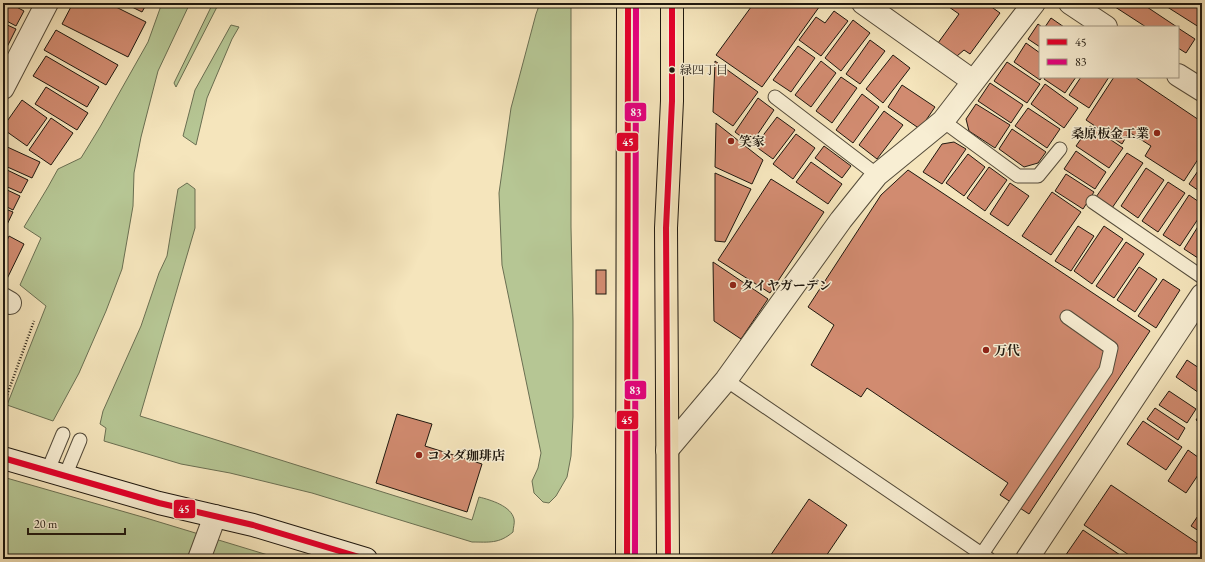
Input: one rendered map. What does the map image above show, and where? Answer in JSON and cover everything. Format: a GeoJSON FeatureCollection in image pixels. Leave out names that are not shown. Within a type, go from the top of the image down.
{"type":"FeatureCollection","features":[{"type":"Feature","properties":{"kind":"highway"},"geometry":{"type":"LineString","coordinates":[[627,559],[628,3]]}},
{"type":"Feature","properties":{"kind":"highway"},"geometry":{"type":"LineString","coordinates":[[668,559],[666,228],[672,101],[672,3]]}},
{"type":"Feature","properties":{"kind":"street"},"geometry":{"type":"LineString","coordinates":[[3,88],[47,3]]}},
{"type":"Feature","properties":{"kind":"street"},"geometry":{"type":"LineString","coordinates":[[863,3],[973,82]]}},
{"type":"Feature","properties":{"kind":"street"},"geometry":{"type":"LineString","coordinates":[[667,450],[726,380],[841,220],[877,175],[943,122],[1034,3]]}},
{"type":"Feature","properties":{"kind":"street"},"geometry":{"type":"LineString","coordinates":[[1070,3],[1104,26]]}},
{"type":"Feature","properties":{"kind":"street"},"geometry":{"type":"LineString","coordinates":[[1179,75],[1202,90]]}},
{"type":"Feature","properties":{"kind":"street"},"geometry":{"type":"LineString","coordinates":[[1027,559],[1202,295]]}},
{"type":"Feature","properties":{"kind":"street"},"geometry":{"type":"LineString","coordinates":[[3,458],[159,503],[253,525],[366,559]]}},
{"type":"Feature","properties":{"kind":"street"},"geometry":{"type":"LineString","coordinates":[[200,559],[215,516]]}},
{"type":"Feature","properties":{"kind":"lane"},"geometry":{"type":"LineString","coordinates":[[775,97],[877,175]]}},
{"type":"Feature","properties":{"kind":"lane"},"geometry":{"type":"LineString","coordinates":[[943,122],[1018,176],[1038,176],[1060,149]]}},
{"type":"Feature","properties":{"kind":"lane"},"geometry":{"type":"LineString","coordinates":[[1093,202],[1202,277]]}},
{"type":"Feature","properties":{"kind":"lane"},"geometry":{"type":"LineString","coordinates":[[726,380],[985,557],[1106,370],[1111,348],[1067,317]]}},
{"type":"Feature","properties":{"kind":"lane"},"geometry":{"type":"LineString","coordinates":[[56,473],[62,434]]}},
{"type":"Feature","properties":{"kind":"lane"},"geometry":{"type":"LineString","coordinates":[[56,473],[80,440]]}},
{"type":"Feature","properties":{"kind":"path"},"geometry":{"type":"LineString","coordinates":[[3,406],[35,317],[6,301]]}},
{"type":"Feature","properties":{"kind":"green space"},"geometry":{"type":"Polygon","coordinates":[[[162,3],[190,3],[158,71],[141,137],[134,173],[133,206],[122,269],[106,311],[79,373],[53,421],[7,405],[46,306],[20,285],[41,238],[24,227],[58,169],[81,158],[148,42],[162,3]]]}},
{"type":"Feature","properties":{"kind":"green space"},"geometry":{"type":"Polygon","coordinates":[[[213,3],[219,3],[176,87],[174,83],[213,3]]]}},
{"type":"Feature","properties":{"kind":"green space"},"geometry":{"type":"Polygon","coordinates":[[[540,3],[571,3],[573,417],[571,456],[567,477],[556,496],[549,503],[543,502],[534,493],[532,481],[538,468],[541,453],[502,265],[499,193],[511,108],[540,3]]]}},
{"type":"Feature","properties":{"kind":"green space"},"geometry":{"type":"Polygon","coordinates":[[[231,25],[239,27],[232,39],[207,98],[196,145],[183,136],[195,90],[231,25]]]}},
{"type":"Feature","properties":{"kind":"green space"},"geometry":{"type":"Polygon","coordinates":[[[187,183],[195,189],[195,228],[140,416],[472,520],[479,497],[489,500],[505,507],[512,514],[514,521],[513,532],[503,539],[489,542],[472,542],[312,493],[230,473],[181,464],[104,441],[106,428],[100,424],[103,411],[141,326],[159,273],[167,256],[178,189],[187,183]]]}},
{"type":"Feature","properties":{"kind":"green space"},"geometry":{"type":"Polygon","coordinates":[[[3,477],[146,518],[281,559],[3,559],[3,477]]]}},
{"type":"Feature","properties":{"kind":"building"},"geometry":{"type":"Polygon","coordinates":[[[3,3],[9,3],[24,11],[16,26],[3,19],[3,3]]]}},
{"type":"Feature","properties":{"kind":"building"},"geometry":{"type":"Polygon","coordinates":[[[73,3],[108,3],[146,22],[128,57],[62,24],[73,3]]]}},
{"type":"Feature","properties":{"kind":"building"},"geometry":{"type":"Polygon","coordinates":[[[124,3],[147,3],[142,12],[124,3]]]}},
{"type":"Feature","properties":{"kind":"building"},"geometry":{"type":"Polygon","coordinates":[[[754,3],[822,3],[762,87],[716,55],[754,3]]]}},
{"type":"Feature","properties":{"kind":"building"},"geometry":{"type":"Polygon","coordinates":[[[952,3],[986,3],[1000,13],[970,54],[964,50],[957,56],[938,43],[959,14],[949,7],[952,3]]]}},
{"type":"Feature","properties":{"kind":"building"},"geometry":{"type":"Polygon","coordinates":[[[1109,3],[1141,3],[1176,26],[1144,26],[1109,3]]]}},
{"type":"Feature","properties":{"kind":"building"},"geometry":{"type":"Polygon","coordinates":[[[1161,3],[1202,3],[1202,29],[1161,3]]]}},
{"type":"Feature","properties":{"kind":"building"},"geometry":{"type":"Polygon","coordinates":[[[834,11],[848,21],[821,56],[799,40],[816,17],[825,23],[834,11]]]}},
{"type":"Feature","properties":{"kind":"building"},"geometry":{"type":"Polygon","coordinates":[[[1051,18],[1063,26],[1046,26],[1051,18]]]}},
{"type":"Feature","properties":{"kind":"building"},"geometry":{"type":"Polygon","coordinates":[[[853,20],[870,33],[841,71],[825,58],[853,20]]]}},
{"type":"Feature","properties":{"kind":"building"},"geometry":{"type":"Polygon","coordinates":[[[3,23],[16,29],[7,47],[3,46],[3,23]]]}},
{"type":"Feature","properties":{"kind":"building"},"geometry":{"type":"Polygon","coordinates":[[[1038,24],[1041,26],[1039,26],[1039,46],[1028,39],[1038,24]]]}},
{"type":"Feature","properties":{"kind":"building"},"geometry":{"type":"Polygon","coordinates":[[[1179,29],[1195,39],[1186,53],[1179,49],[1179,29]]]}},
{"type":"Feature","properties":{"kind":"building"},"geometry":{"type":"Polygon","coordinates":[[[56,30],[118,65],[106,85],[44,50],[56,30]]]}},
{"type":"Feature","properties":{"kind":"building"},"geometry":{"type":"Polygon","coordinates":[[[870,40],[885,51],[860,84],[846,74],[870,40]]]}},
{"type":"Feature","properties":{"kind":"building"},"geometry":{"type":"Polygon","coordinates":[[[1026,43],[1039,52],[1039,78],[1041,78],[1040,80],[1014,62],[1026,43]]]}},
{"type":"Feature","properties":{"kind":"building"},"geometry":{"type":"Polygon","coordinates":[[[798,46],[815,58],[791,92],[773,80],[798,46]]]}},
{"type":"Feature","properties":{"kind":"building"},"geometry":{"type":"Polygon","coordinates":[[[893,55],[910,68],[883,103],[866,89],[893,55]]]}},
{"type":"Feature","properties":{"kind":"building"},"geometry":{"type":"Polygon","coordinates":[[[46,56],[99,87],[87,107],[33,76],[46,56]]]}},
{"type":"Feature","properties":{"kind":"building"},"geometry":{"type":"Polygon","coordinates":[[[715,61],[758,92],[733,126],[713,112],[715,61]]]}},
{"type":"Feature","properties":{"kind":"building"},"geometry":{"type":"Polygon","coordinates":[[[821,61],[836,73],[811,107],[795,95],[821,61]]]}},
{"type":"Feature","properties":{"kind":"building"},"geometry":{"type":"Polygon","coordinates":[[[1007,62],[1040,84],[1027,103],[994,81],[1007,62]]]}},
{"type":"Feature","properties":{"kind":"building"},"geometry":{"type":"Polygon","coordinates":[[[841,77],[857,88],[832,123],[816,111],[841,77]]]}},
{"type":"Feature","properties":{"kind":"building"},"geometry":{"type":"Polygon","coordinates":[[[1044,78],[1075,78],[1065,93],[1044,78]]]}},
{"type":"Feature","properties":{"kind":"building"},"geometry":{"type":"Polygon","coordinates":[[[1080,78],[1108,78],[1089,108],[1069,95],[1080,78]]]}},
{"type":"Feature","properties":{"kind":"building"},"geometry":{"type":"Polygon","coordinates":[[[1113,78],[1136,78],[1202,122],[1202,153],[1184,181],[1145,156],[1151,146],[1129,132],[1122,144],[1086,120],[1113,78]]]}},
{"type":"Feature","properties":{"kind":"building"},"geometry":{"type":"Polygon","coordinates":[[[990,83],[1023,105],[1011,123],[978,101],[990,83]]]}},
{"type":"Feature","properties":{"kind":"building"},"geometry":{"type":"Polygon","coordinates":[[[1045,84],[1078,108],[1064,128],[1031,104],[1045,84]]]}},
{"type":"Feature","properties":{"kind":"building"},"geometry":{"type":"Polygon","coordinates":[[[902,85],[935,107],[920,129],[888,107],[902,85]]]}},
{"type":"Feature","properties":{"kind":"building"},"geometry":{"type":"Polygon","coordinates":[[[46,87],[88,113],[77,130],[35,104],[46,87]]]}},
{"type":"Feature","properties":{"kind":"building"},"geometry":{"type":"Polygon","coordinates":[[[862,94],[879,107],[853,143],[836,130],[862,94]]]}},
{"type":"Feature","properties":{"kind":"building"},"geometry":{"type":"Polygon","coordinates":[[[758,98],[774,110],[751,144],[735,132],[758,98]]]}},
{"type":"Feature","properties":{"kind":"building"},"geometry":{"type":"Polygon","coordinates":[[[22,100],[47,118],[27,146],[3,129],[22,100]]]}},
{"type":"Feature","properties":{"kind":"building"},"geometry":{"type":"Polygon","coordinates":[[[976,104],[1010,125],[995,148],[969,131],[966,119],[976,104]]]}},
{"type":"Feature","properties":{"kind":"building"},"geometry":{"type":"Polygon","coordinates":[[[1028,108],[1060,129],[1047,148],[1015,126],[1028,108]]]}},
{"type":"Feature","properties":{"kind":"building"},"geometry":{"type":"Polygon","coordinates":[[[884,111],[903,125],[877,159],[859,145],[884,111]]]}},
{"type":"Feature","properties":{"kind":"building"},"geometry":{"type":"Polygon","coordinates":[[[777,117],[795,130],[773,159],[755,146],[777,117]]]}},
{"type":"Feature","properties":{"kind":"building"},"geometry":{"type":"Polygon","coordinates":[[[51,118],[73,133],[51,165],[29,150],[51,118]]]}},
{"type":"Feature","properties":{"kind":"building"},"geometry":{"type":"Polygon","coordinates":[[[716,123],[763,160],[752,184],[715,167],[716,123]]]}},
{"type":"Feature","properties":{"kind":"building"},"geometry":{"type":"Polygon","coordinates":[[[1090,126],[1123,148],[1109,168],[1076,146],[1090,126]]]}},
{"type":"Feature","properties":{"kind":"building"},"geometry":{"type":"Polygon","coordinates":[[[1012,129],[1046,152],[1038,163],[1024,167],[999,149],[1012,129]]]}},
{"type":"Feature","properties":{"kind":"building"},"geometry":{"type":"Polygon","coordinates":[[[796,134],[815,148],[793,179],[773,164],[796,134]]]}},
{"type":"Feature","properties":{"kind":"building"},"geometry":{"type":"Polygon","coordinates":[[[954,142],[966,149],[942,184],[923,172],[942,144],[954,142]]]}},
{"type":"Feature","properties":{"kind":"building"},"geometry":{"type":"Polygon","coordinates":[[[3,145],[40,162],[32,178],[3,165],[3,145]]]}},
{"type":"Feature","properties":{"kind":"building"},"geometry":{"type":"Polygon","coordinates":[[[824,146],[851,166],[842,178],[815,158],[824,146]]]}},
{"type":"Feature","properties":{"kind":"building"},"geometry":{"type":"Polygon","coordinates":[[[1076,151],[1106,172],[1095,189],[1064,169],[1076,151]]]}},
{"type":"Feature","properties":{"kind":"building"},"geometry":{"type":"Polygon","coordinates":[[[1127,153],[1143,163],[1112,208],[1096,197],[1127,153]]]}},
{"type":"Feature","properties":{"kind":"building"},"geometry":{"type":"Polygon","coordinates":[[[968,154],[985,167],[964,196],[946,183],[968,154]]]}},
{"type":"Feature","properties":{"kind":"building"},"geometry":{"type":"Polygon","coordinates":[[[811,162],[842,184],[828,204],[796,182],[811,162]]]}},
{"type":"Feature","properties":{"kind":"building"},"geometry":{"type":"Polygon","coordinates":[[[1202,165],[1202,193],[1189,184],[1202,165]]]}},
{"type":"Feature","properties":{"kind":"building"},"geometry":{"type":"Polygon","coordinates":[[[989,167],[1007,180],[985,211],[967,198],[989,167]]]}},
{"type":"Feature","properties":{"kind":"building"},"geometry":{"type":"Polygon","coordinates":[[[3,168],[28,180],[21,193],[3,185],[3,168]]]}},
{"type":"Feature","properties":{"kind":"building"},"geometry":{"type":"Polygon","coordinates":[[[1146,168],[1164,180],[1138,218],[1121,206],[1146,168]]]}},
{"type":"Feature","properties":{"kind":"building"},"geometry":{"type":"Polygon","coordinates":[[[908,170],[1150,331],[1029,514],[1000,495],[1008,483],[867,388],[861,397],[811,365],[834,325],[808,307],[881,195],[908,170]]]}},
{"type":"Feature","properties":{"kind":"building"},"geometry":{"type":"Polygon","coordinates":[[[715,173],[751,189],[725,242],[715,241],[715,173]]]}},
{"type":"Feature","properties":{"kind":"building"},"geometry":{"type":"Polygon","coordinates":[[[1066,174],[1094,192],[1083,209],[1055,191],[1066,174]]]}},
{"type":"Feature","properties":{"kind":"building"},"geometry":{"type":"Polygon","coordinates":[[[771,179],[824,212],[770,293],[718,260],[771,179]]]}},
{"type":"Feature","properties":{"kind":"building"},"geometry":{"type":"Polygon","coordinates":[[[1168,182],[1185,193],[1158,232],[1142,221],[1168,182]]]}},
{"type":"Feature","properties":{"kind":"building"},"geometry":{"type":"Polygon","coordinates":[[[1010,183],[1029,196],[1008,226],[990,214],[1010,183]]]}},
{"type":"Feature","properties":{"kind":"building"},"geometry":{"type":"Polygon","coordinates":[[[3,188],[20,196],[13,210],[3,205],[3,188]]]}},
{"type":"Feature","properties":{"kind":"building"},"geometry":{"type":"Polygon","coordinates":[[[1052,192],[1081,212],[1051,255],[1022,236],[1052,192]]]}},
{"type":"Feature","properties":{"kind":"building"},"geometry":{"type":"Polygon","coordinates":[[[1189,195],[1202,204],[1202,213],[1180,246],[1163,235],[1189,195]]]}},
{"type":"Feature","properties":{"kind":"building"},"geometry":{"type":"Polygon","coordinates":[[[3,208],[13,212],[4,231],[3,230],[3,208]]]}},
{"type":"Feature","properties":{"kind":"building"},"geometry":{"type":"Polygon","coordinates":[[[1202,220],[1202,259],[1201,260],[1184,249],[1202,220]]]}},
{"type":"Feature","properties":{"kind":"building"},"geometry":{"type":"Polygon","coordinates":[[[1078,226],[1094,236],[1071,271],[1055,261],[1078,226]]]}},
{"type":"Feature","properties":{"kind":"building"},"geometry":{"type":"Polygon","coordinates":[[[1104,226],[1123,239],[1092,284],[1074,271],[1104,226]]]}},
{"type":"Feature","properties":{"kind":"building"},"geometry":{"type":"Polygon","coordinates":[[[9,236],[24,244],[3,287],[3,249],[9,236]]]}},
{"type":"Feature","properties":{"kind":"building"},"geometry":{"type":"Polygon","coordinates":[[[1126,242],[1144,254],[1114,298],[1096,286],[1126,242]]]}},
{"type":"Feature","properties":{"kind":"building"},"geometry":{"type":"Polygon","coordinates":[[[713,262],[768,299],[741,339],[714,321],[713,262]]]}},
{"type":"Feature","properties":{"kind":"building"},"geometry":{"type":"Polygon","coordinates":[[[1139,267],[1157,279],[1135,312],[1117,300],[1139,267]]]}},
{"type":"Feature","properties":{"kind":"building"},"geometry":{"type":"Polygon","coordinates":[[[596,270],[606,270],[606,294],[596,294],[596,270]]]}},
{"type":"Feature","properties":{"kind":"building"},"geometry":{"type":"Polygon","coordinates":[[[1163,279],[1180,290],[1156,328],[1138,316],[1163,279]]]}},
{"type":"Feature","properties":{"kind":"building"},"geometry":{"type":"Polygon","coordinates":[[[1187,360],[1202,370],[1202,395],[1176,377],[1187,360]]]}},
{"type":"Feature","properties":{"kind":"building"},"geometry":{"type":"Polygon","coordinates":[[[1169,391],[1196,409],[1187,423],[1159,405],[1169,391]]]}},
{"type":"Feature","properties":{"kind":"building"},"geometry":{"type":"Polygon","coordinates":[[[1155,408],[1185,428],[1178,440],[1147,419],[1155,408]]]}},
{"type":"Feature","properties":{"kind":"building"},"geometry":{"type":"Polygon","coordinates":[[[1202,411],[1202,424],[1196,420],[1202,411]]]}},
{"type":"Feature","properties":{"kind":"building","name":"コメダ珈琲店"},"geometry":{"type":"Polygon","coordinates":[[[397,414],[432,424],[425,446],[482,464],[467,512],[376,483],[397,414]]]}},
{"type":"Feature","properties":{"kind":"building"},"geometry":{"type":"Polygon","coordinates":[[[1143,421],[1182,447],[1166,470],[1127,444],[1143,421]]]}},
{"type":"Feature","properties":{"kind":"building"},"geometry":{"type":"Polygon","coordinates":[[[1188,450],[1202,460],[1202,469],[1186,493],[1168,481],[1188,450]]]}},
{"type":"Feature","properties":{"kind":"building"},"geometry":{"type":"Polygon","coordinates":[[[1111,485],[1202,546],[1202,559],[1135,559],[1084,525],[1111,485]]]}},
{"type":"Feature","properties":{"kind":"building"},"geometry":{"type":"Polygon","coordinates":[[[809,499],[847,525],[824,559],[768,559],[809,499]]]}},
{"type":"Feature","properties":{"kind":"building"},"geometry":{"type":"Polygon","coordinates":[[[1202,510],[1202,533],[1191,526],[1202,510]]]}},
{"type":"Feature","properties":{"kind":"building"},"geometry":{"type":"Polygon","coordinates":[[[1083,530],[1126,559],[1063,559],[1083,530]]]}},
{"type":"Feature","properties":{"kind":"transit line","name":"45"},"geometry":{"type":"LineString","coordinates":[[627,559],[628,3]]}},
{"type":"Feature","properties":{"kind":"transit line","name":"83"},"geometry":{"type":"LineString","coordinates":[[635,559],[636,3]]}},
{"type":"Feature","properties":{"kind":"transit line","name":"45"},"geometry":{"type":"LineString","coordinates":[[668,559],[666,228],[672,101],[672,3]]}},
{"type":"Feature","properties":{"kind":"transit line","name":"45"},"geometry":{"type":"LineString","coordinates":[[3,458],[159,503],[253,525],[366,559]]}},
{"type":"Feature","properties":{"kind":"place","name":"緑四丁目"},"geometry":{"type":"Point","coordinates":[672,70]}},
{"type":"Feature","properties":{"kind":"place","name":"桑原板金工業"},"geometry":{"type":"Point","coordinates":[1157,133]}},
{"type":"Feature","properties":{"kind":"place","name":"笑家"},"geometry":{"type":"Point","coordinates":[731,141]}},
{"type":"Feature","properties":{"kind":"place","name":"タイヤガーデン"},"geometry":{"type":"Point","coordinates":[733,285]}},
{"type":"Feature","properties":{"kind":"place","name":"万代"},"geometry":{"type":"Point","coordinates":[986,350]}},
{"type":"Feature","properties":{"kind":"place","name":"コメダ珈琲店"},"geometry":{"type":"Point","coordinates":[419,455]}}]}
